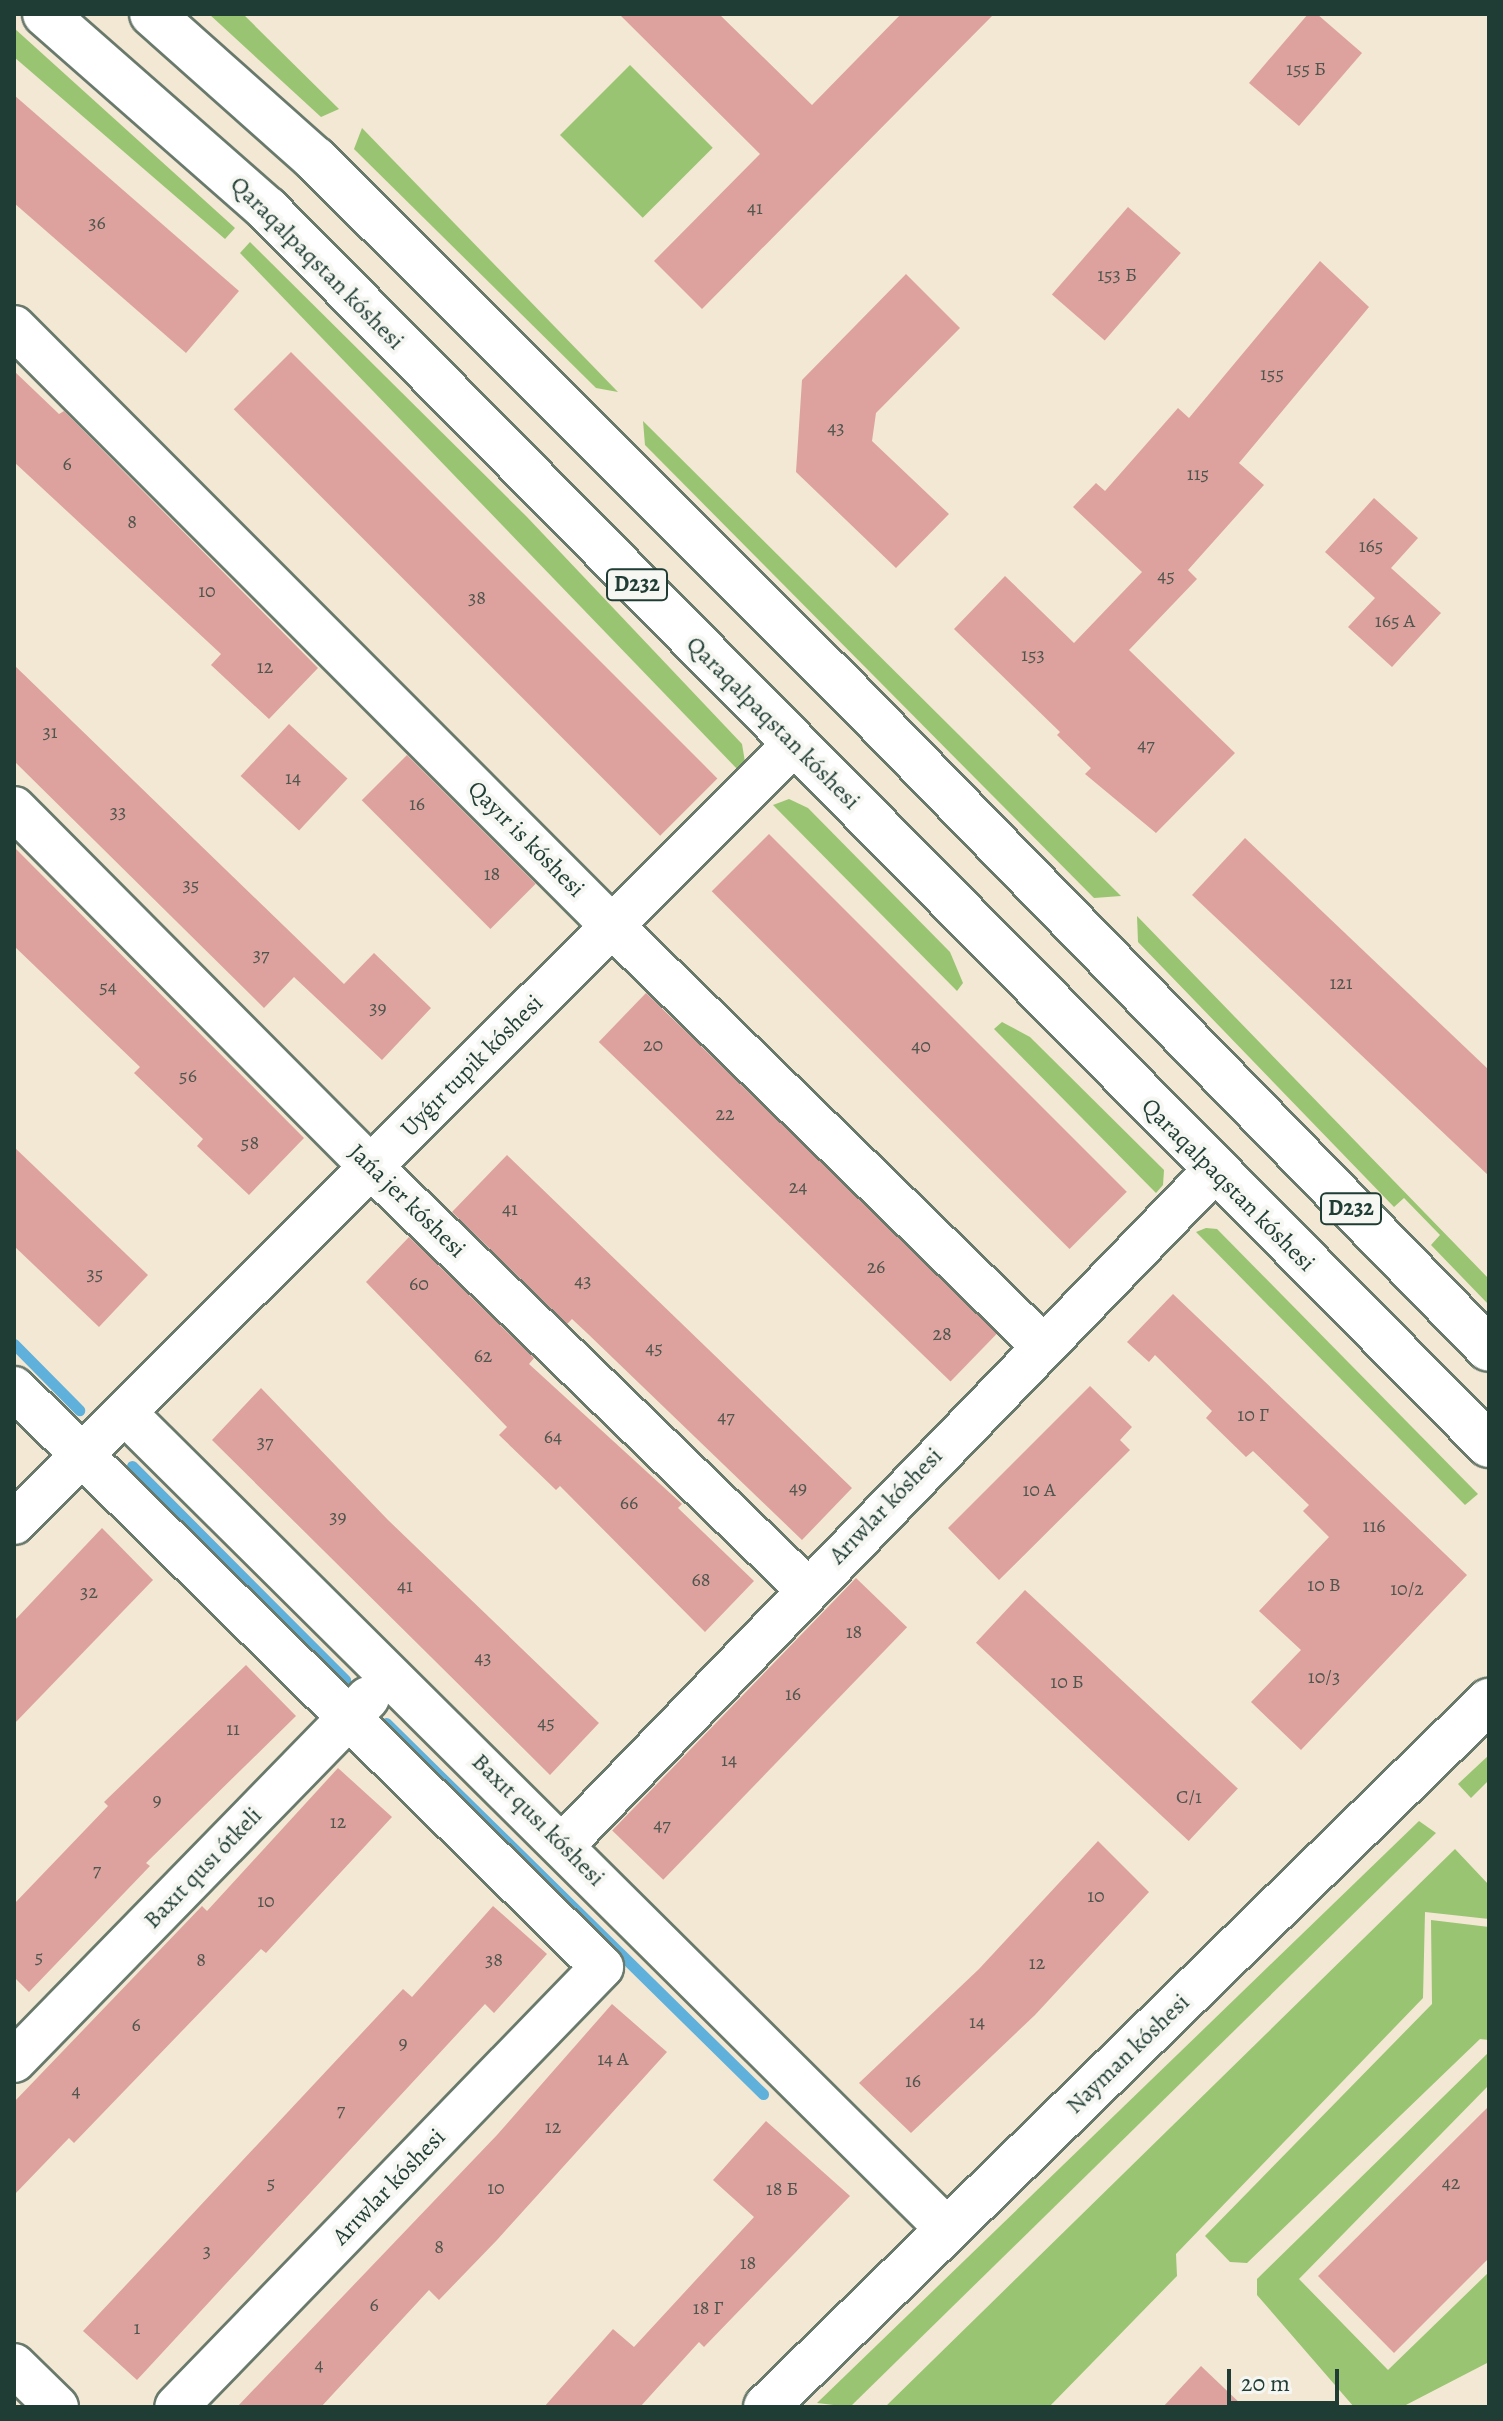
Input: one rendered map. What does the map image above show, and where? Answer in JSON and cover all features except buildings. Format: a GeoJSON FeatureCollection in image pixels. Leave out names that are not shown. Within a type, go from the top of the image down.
{"type":"FeatureCollection","features":[{"type":"Feature","properties":{"kind":"main road","name":"Qaraqalpaqstan kóshesi"},"geometry":{"type":"LineString","coordinates":[[45,14],[267,209],[1213,1172],[1489,1445]]}},
{"type":"Feature","properties":{"kind":"main road","name":"D232"},"geometry":{"type":"LineString","coordinates":[[152,14],[379,222],[846,689],[1489,1349]]}},
{"type":"Feature","properties":{"kind":"main road","name":"Nayman kóshesi"},"geometry":{"type":"LineString","coordinates":[[766,2407],[1489,1701]]}},
{"type":"Feature","properties":{"kind":"street","name":"Qayır is kóshesi"},"geometry":{"type":"LineString","coordinates":[[14,327],[612,926],[1043,1346]]}},
{"type":"Feature","properties":{"kind":"street","name":"Uyǵır tupik kóshesi"},"geometry":{"type":"LineString","coordinates":[[14,1523],[794,744]]}},
{"type":"Feature","properties":{"kind":"street","name":"Jańa jer kóshesi"},"geometry":{"type":"LineString","coordinates":[[14,808],[371,1167],[806,1588]]}},
{"type":"Feature","properties":{"kind":"street","name":"Arıwlar kóshesi"},"geometry":{"type":"LineString","coordinates":[[563,1845],[806,1588],[1213,1172]]}},
{"type":"Feature","properties":{"kind":"street"},"geometry":{"type":"LineString","coordinates":[[14,1388],[350,1717]]}},
{"type":"Feature","properties":{"kind":"street","name":"Baxıt qusı kóshesi"},"geometry":{"type":"LineString","coordinates":[[125,1413],[948,2230]]}},
{"type":"Feature","properties":{"kind":"street","name":"Baxıt qusı ótkeli"},"geometry":{"type":"LineString","coordinates":[[14,2061],[391,1675]]}},
{"type":"Feature","properties":{"kind":"street","name":"Arıwlar kóshesi"},"geometry":{"type":"LineString","coordinates":[[176,2407],[602,1967],[350,1717]]}},
{"type":"Feature","properties":{"kind":"street"},"geometry":{"type":"LineString","coordinates":[[14,2365],[57,2407]]}},
{"type":"Feature","properties":{"kind":"green space"},"geometry":{"type":"Polygon","coordinates":[[[209,14],[243,14],[339,109],[321,117],[209,14]]]}},
{"type":"Feature","properties":{"kind":"green space"},"geometry":{"type":"Polygon","coordinates":[[[14,28],[235,228],[225,239],[14,57],[14,28]]]}},
{"type":"Feature","properties":{"kind":"green space"},"geometry":{"type":"Polygon","coordinates":[[[630,65],[713,148],[643,218],[560,135],[630,65]]]}},
{"type":"Feature","properties":{"kind":"green space"},"geometry":{"type":"Polygon","coordinates":[[[362,128],[618,392],[596,388],[354,149],[362,128]]]}},
{"type":"Feature","properties":{"kind":"green space"},"geometry":{"type":"Polygon","coordinates":[[[250,242],[527,517],[742,744],[745,762],[740,772],[240,253],[250,242]]]}},
{"type":"Feature","properties":{"kind":"green space"},"geometry":{"type":"Polygon","coordinates":[[[643,421],[1121,896],[1094,898],[645,445],[643,421]]]}},
{"type":"Feature","properties":{"kind":"green space"},"geometry":{"type":"Polygon","coordinates":[[[789,799],[808,808],[950,952],[963,983],[957,991],[773,805],[789,799]]]}},
{"type":"Feature","properties":{"kind":"green space"},"geometry":{"type":"Polygon","coordinates":[[[1137,916],[1489,1279],[1489,1305],[1431,1245],[1440,1235],[1404,1198],[1394,1207],[1138,942],[1137,916]]]}},
{"type":"Feature","properties":{"kind":"green space"},"geometry":{"type":"Polygon","coordinates":[[[1002,1022],[1030,1037],[1164,1170],[1163,1185],[1156,1193],[994,1029],[1002,1022]]]}},
{"type":"Feature","properties":{"kind":"green space"},"geometry":{"type":"Polygon","coordinates":[[[1206,1228],[1217,1229],[1478,1494],[1465,1505],[1196,1232],[1206,1228]]]}},
{"type":"Feature","properties":{"kind":"green space"},"geometry":{"type":"Polygon","coordinates":[[[1489,1755],[1489,1780],[1471,1798],[1458,1784],[1489,1755]]]}},
{"type":"Feature","properties":{"kind":"green space"},"geometry":{"type":"Polygon","coordinates":[[[1419,1821],[1436,1833],[850,2407],[817,2403],[1419,1821]]]}},
{"type":"Feature","properties":{"kind":"green space"},"geometry":{"type":"Polygon","coordinates":[[[1455,1849],[1489,1885],[1489,1919],[1425,1912],[1423,1998],[1176,2254],[1177,2276],[1049,2407],[885,2407],[1455,1849]]]}},
{"type":"Feature","properties":{"kind":"green space"},"geometry":{"type":"Polygon","coordinates":[[[1431,1920],[1489,1927],[1489,2040],[1480,2039],[1247,2263],[1230,2262],[1205,2236],[1432,2004],[1431,1920]]]}},
{"type":"Feature","properties":{"kind":"green space"},"geometry":{"type":"Polygon","coordinates":[[[1489,2052],[1489,2085],[1299,2279],[1388,2370],[1489,2272],[1489,2362],[1402,2407],[1354,2407],[1257,2295],[1257,2279],[1489,2052]]]}},
{"type":"Feature","properties":{"kind":"waterway"},"geometry":{"type":"LineString","coordinates":[[14,1344],[79,1410]]}},
{"type":"Feature","properties":{"kind":"waterway"},"geometry":{"type":"LineString","coordinates":[[132,1466],[345,1680]]}},
{"type":"Feature","properties":{"kind":"waterway"},"geometry":{"type":"LineString","coordinates":[[386,1723],[763,2094]]}}]}
